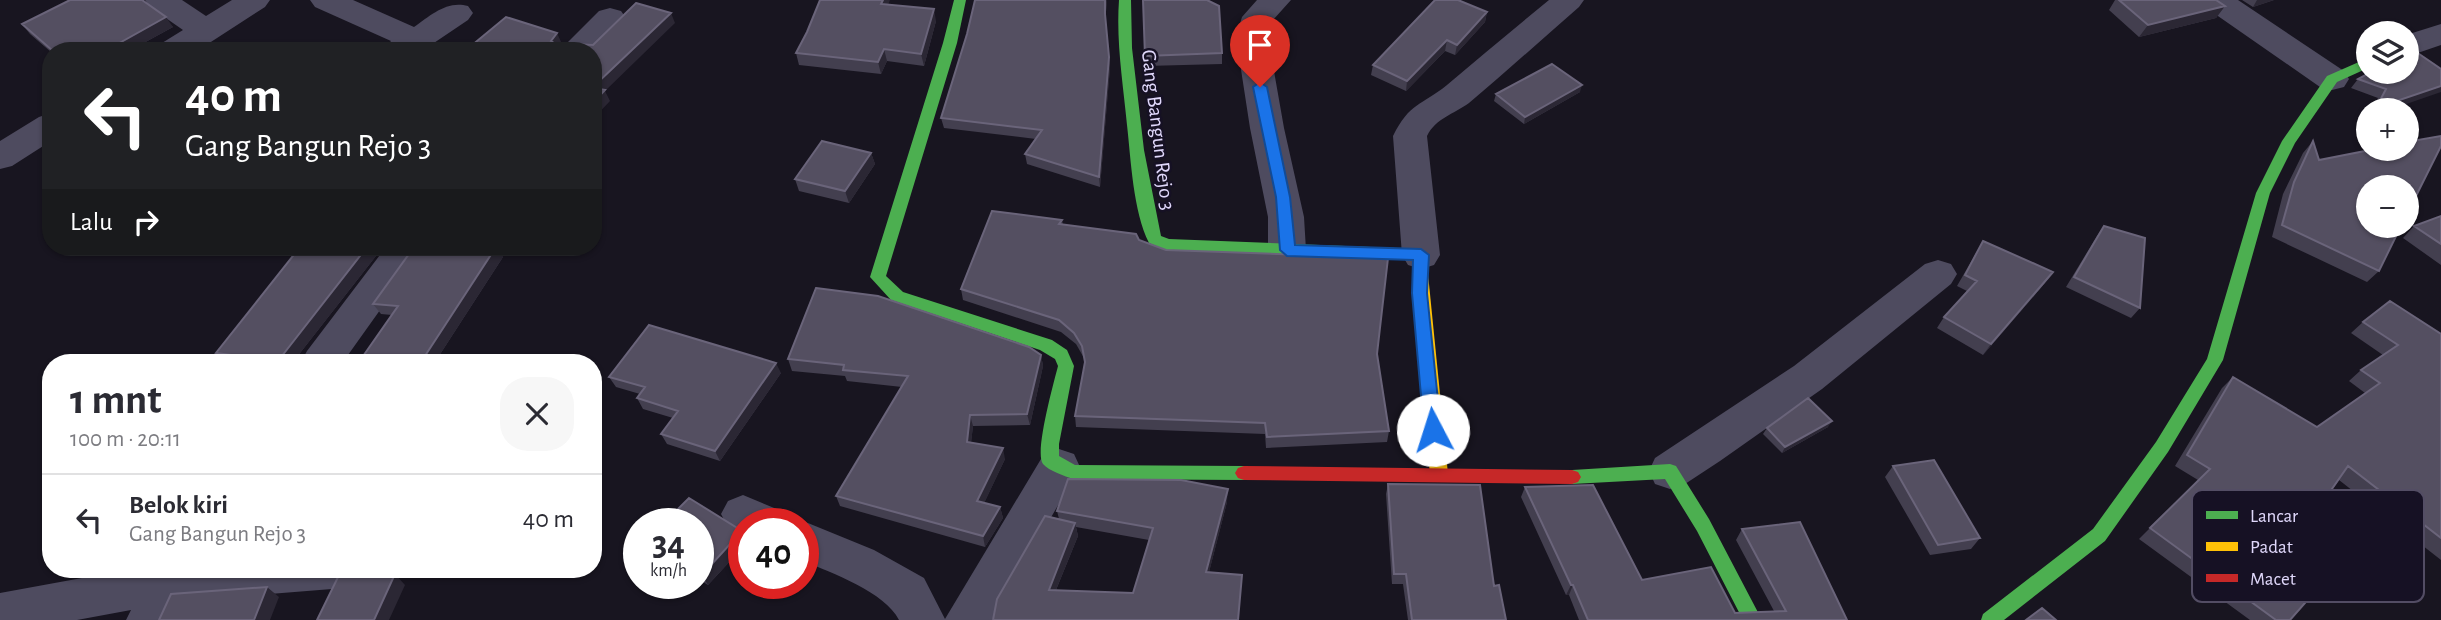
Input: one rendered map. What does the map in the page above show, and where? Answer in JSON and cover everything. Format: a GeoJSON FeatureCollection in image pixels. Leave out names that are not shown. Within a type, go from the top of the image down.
{"type":"FeatureCollection","features":[{"type":"Feature","properties":{"kind":"street"},"geometry":{"type":"LineString","coordinates":[[161,0],[206,31]]}},
{"type":"Feature","properties":{"kind":"street"},"geometry":{"type":"LineString","coordinates":[[188,42],[254,0]]}},
{"type":"Feature","properties":{"kind":"street"},"geometry":{"type":"LineString","coordinates":[[326,0],[401,42]]}},
{"type":"Feature","properties":{"kind":"street"},"geometry":{"type":"LineString","coordinates":[[960,0],[950,43],[878,277],[897,296],[1046,345],[1061,355],[1066,366],[1065,380],[1050,444],[1050,460],[1073,472],[1439,474],[1482,477],[1670,471],[1757,416],[1882,321],[1938,274]]}},
{"type":"Feature","properties":{"kind":"street","name":"Gang Bangun Rejo 3"},"geometry":{"type":"LineString","coordinates":[[1125,0],[1123,14],[1137,153],[1148,220],[1154,239],[1167,245],[1421,255]]}},
{"type":"Feature","properties":{"kind":"street"},"geometry":{"type":"LineString","coordinates":[[1275,0],[1258,17],[1252,37],[1267,128],[1286,217],[1287,250]]}},
{"type":"Feature","properties":{"kind":"street"},"geometry":{"type":"LineString","coordinates":[[1439,474],[1420,293],[1421,255],[1410,136],[1417,122],[1429,111],[1454,97],[1567,0]]}},
{"type":"Feature","properties":{"kind":"street"},"geometry":{"type":"LineString","coordinates":[[2216,0],[2332,79]]}},
{"type":"Feature","properties":{"kind":"street"},"geometry":{"type":"LineString","coordinates":[[414,42],[457,13]]}},
{"type":"Feature","properties":{"kind":"street"},"geometry":{"type":"LineString","coordinates":[[585,42],[610,18]]}},
{"type":"Feature","properties":{"kind":"street"},"geometry":{"type":"LineString","coordinates":[[2419,42],[2441,34]]}},
{"type":"Feature","properties":{"kind":"street"},"geometry":{"type":"LineString","coordinates":[[1990,620],[2099,535],[2162,447],[2215,360],[2263,193],[2289,141],[2332,79],[2356,68]]}},
{"type":"Feature","properties":{"kind":"street"},"geometry":{"type":"LineString","coordinates":[[0,157],[42,131]]}},
{"type":"Feature","properties":{"kind":"street"},"geometry":{"type":"LineString","coordinates":[[327,354],[399,256]]}},
{"type":"Feature","properties":{"kind":"street"},"geometry":{"type":"LineString","coordinates":[[967,620],[1059,467]]}},
{"type":"Feature","properties":{"kind":"street"},"geometry":{"type":"LineString","coordinates":[[1670,471],[1703,525],[1753,620]]}},
{"type":"Feature","properties":{"kind":"street"},"geometry":{"type":"LineString","coordinates":[[819,547],[858,564],[908,592],[922,620]]}},
{"type":"Feature","properties":{"kind":"street"},"geometry":{"type":"LineString","coordinates":[[0,614],[260,578]]}},
{"type":"Feature","properties":{"kind":"building"},"geometry":{"type":"Polygon","coordinates":[[[70,0],[142,0],[166,17],[121,42],[43,42],[22,24],[70,0]]]}},
{"type":"Feature","properties":{"kind":"building"},"geometry":{"type":"Polygon","coordinates":[[[820,0],[883,0],[881,4],[934,9],[921,54],[884,49],[878,62],[796,53],[820,0]]]}},
{"type":"Feature","properties":{"kind":"building"},"geometry":{"type":"Polygon","coordinates":[[[975,0],[1105,0],[1109,57],[1099,177],[1025,154],[1042,130],[941,118],[975,0]]]}},
{"type":"Feature","properties":{"kind":"building"},"geometry":{"type":"Polygon","coordinates":[[[1143,0],[1207,0],[1219,6],[1222,53],[1145,56],[1143,0]]]}},
{"type":"Feature","properties":{"kind":"building"},"geometry":{"type":"Polygon","coordinates":[[[1435,0],[1458,0],[1487,12],[1457,45],[1447,40],[1407,81],[1373,65],[1435,0]]]}},
{"type":"Feature","properties":{"kind":"building"},"geometry":{"type":"Polygon","coordinates":[[[2119,0],[2216,0],[2225,6],[2148,25],[2119,0]]]}},
{"type":"Feature","properties":{"kind":"building"},"geometry":{"type":"Polygon","coordinates":[[[636,3],[671,13],[602,78],[602,42],[596,42],[636,3]]]}},
{"type":"Feature","properties":{"kind":"building"},"geometry":{"type":"Polygon","coordinates":[[[506,17],[557,33],[551,41],[476,42],[506,17]]]}},
{"type":"Feature","properties":{"kind":"building"},"geometry":{"type":"Polygon","coordinates":[[[2419,54],[2441,69],[2441,86],[2406,98],[2381,98],[2386,89],[2372,84],[2419,84],[2419,54]]]}},
{"type":"Feature","properties":{"kind":"building"},"geometry":{"type":"Polygon","coordinates":[[[1552,64],[1582,85],[1525,117],[1496,94],[1552,64]]]}},
{"type":"Feature","properties":{"kind":"building"},"geometry":{"type":"Polygon","coordinates":[[[2441,136],[2441,146],[2419,190],[2419,175],[2356,175],[2356,238],[2395,238],[2379,271],[2282,225],[2294,182],[2313,141],[2319,160],[2356,153],[2356,161],[2419,161],[2419,140],[2441,136]]]}},
{"type":"Feature","properties":{"kind":"building"},"geometry":{"type":"Polygon","coordinates":[[[822,141],[871,153],[845,191],[795,179],[822,141]]]}},
{"type":"Feature","properties":{"kind":"building"},"geometry":{"type":"Polygon","coordinates":[[[992,211],[1062,220],[1059,224],[1136,234],[1139,240],[1166,250],[1388,258],[1377,354],[1389,431],[1267,437],[1265,423],[1075,416],[1085,362],[1082,346],[1074,333],[1059,320],[961,289],[992,211]]]}},
{"type":"Feature","properties":{"kind":"building"},"geometry":{"type":"Polygon","coordinates":[[[2441,216],[2441,244],[2419,229],[2419,224],[2441,216]]]}},
{"type":"Feature","properties":{"kind":"building"},"geometry":{"type":"Polygon","coordinates":[[[2104,226],[2145,238],[2140,308],[2074,277],[2104,226]]]}},
{"type":"Feature","properties":{"kind":"building"},"geometry":{"type":"Polygon","coordinates":[[[1983,241],[2053,272],[1991,344],[1944,317],[1977,281],[1965,275],[1983,241]]]}},
{"type":"Feature","properties":{"kind":"building"},"geometry":{"type":"Polygon","coordinates":[[[293,256],[360,256],[283,354],[216,353],[293,256]]]}},
{"type":"Feature","properties":{"kind":"building"},"geometry":{"type":"Polygon","coordinates":[[[408,256],[490,256],[426,354],[365,354],[398,306],[373,304],[408,256]]]}},
{"type":"Feature","properties":{"kind":"building"},"geometry":{"type":"Polygon","coordinates":[[[816,288],[878,296],[1029,347],[1041,355],[1027,414],[970,415],[967,442],[1003,448],[977,501],[1000,507],[983,536],[836,496],[908,376],[843,370],[844,365],[788,359],[816,288]]]}},
{"type":"Feature","properties":{"kind":"building"},"geometry":{"type":"Polygon","coordinates":[[[2390,301],[2441,334],[2441,538],[2424,525],[2424,490],[2379,490],[2348,466],[2331,490],[2192,490],[2192,559],[2150,528],[2210,469],[2187,455],[2233,377],[2317,427],[2380,383],[2361,370],[2398,345],[2363,322],[2390,301]]]}},
{"type":"Feature","properties":{"kind":"building"},"geometry":{"type":"Polygon","coordinates":[[[649,325],[776,363],[715,451],[661,434],[678,411],[637,398],[645,387],[609,377],[649,325]]]}},
{"type":"Feature","properties":{"kind":"building"},"geometry":{"type":"Polygon","coordinates":[[[1808,398],[1832,421],[1785,447],[1767,428],[1808,398]]]}},
{"type":"Feature","properties":{"kind":"building"},"geometry":{"type":"Polygon","coordinates":[[[1934,460],[1980,538],[1938,545],[1893,466],[1934,460]]]}},
{"type":"Feature","properties":{"kind":"building"},"geometry":{"type":"Polygon","coordinates":[[[1068,479],[1181,480],[1228,489],[1206,572],[1242,575],[1238,620],[993,620],[997,599],[1045,516],[1075,523],[1049,590],[1133,593],[1153,528],[1057,511],[1068,479]]]}},
{"type":"Feature","properties":{"kind":"building"},"geometry":{"type":"Polygon","coordinates":[[[1388,484],[1480,485],[1494,586],[1499,585],[1506,620],[1412,620],[1406,574],[1394,574],[1388,484]]]}},
{"type":"Feature","properties":{"kind":"building"},"geometry":{"type":"Polygon","coordinates":[[[1593,485],[1642,580],[1711,567],[1735,613],[1786,611],[1742,529],[1800,522],[1847,620],[1588,620],[1525,487],[1593,485]]]}},
{"type":"Feature","properties":{"kind":"building"},"geometry":{"type":"Polygon","coordinates":[[[689,498],[705,508],[679,508],[689,498]]]}},
{"type":"Feature","properties":{"kind":"building"},"geometry":{"type":"Polygon","coordinates":[[[714,514],[728,522],[728,546],[714,562],[714,514]]]}},
{"type":"Feature","properties":{"kind":"building"},"geometry":{"type":"Polygon","coordinates":[[[338,578],[393,578],[374,620],[317,620],[338,578]]]}},
{"type":"Feature","properties":{"kind":"building"},"geometry":{"type":"Polygon","coordinates":[[[267,587],[254,620],[159,620],[171,594],[267,587]]]}},
{"type":"Feature","properties":{"kind":"building"},"geometry":{"type":"Polygon","coordinates":[[[2251,602],[2306,602],[2290,620],[2276,620],[2251,602]]]}},
{"type":"Feature","properties":{"kind":"building"},"geometry":{"type":"Polygon","coordinates":[[[2042,608],[2056,620],[2026,620],[2042,608]]]}},
{"type":"Feature","properties":{"kind":"traffic: fast"},"geometry":{"type":"LineString","coordinates":[[960,0],[950,43],[878,277],[897,296],[1046,345],[1061,355],[1066,366],[1050,444],[1050,460],[1073,472],[1244,473]]}},
{"type":"Feature","properties":{"kind":"traffic: fast"},"geometry":{"type":"LineString","coordinates":[[1125,0],[1125,48],[1137,150],[1145,204],[1154,239],[1167,245],[1421,255],[1420,274]]}},
{"type":"Feature","properties":{"kind":"traffic: fast"},"geometry":{"type":"LineString","coordinates":[[1990,620],[2099,535],[2162,447],[2215,360],[2263,193],[2289,141],[2332,79],[2356,68]]}},
{"type":"Feature","properties":{"kind":"traffic: fast"},"geometry":{"type":"LineString","coordinates":[[1572,477],[1670,471],[1703,525],[1753,620]]}},
{"type":"Feature","properties":{"kind":"traffic: slow"},"geometry":{"type":"LineString","coordinates":[[1420,274],[1439,474]]}},
{"type":"Feature","properties":{"kind":"traffic: jam"},"geometry":{"type":"LineString","coordinates":[[1244,473],[1572,477]]}},
{"type":"Feature","properties":{"kind":"route"},"geometry":{"type":"LineString","coordinates":[[1260,87],[1280,178],[1286,217],[1287,250],[1421,255],[1420,293],[1433,430]]}}]}
